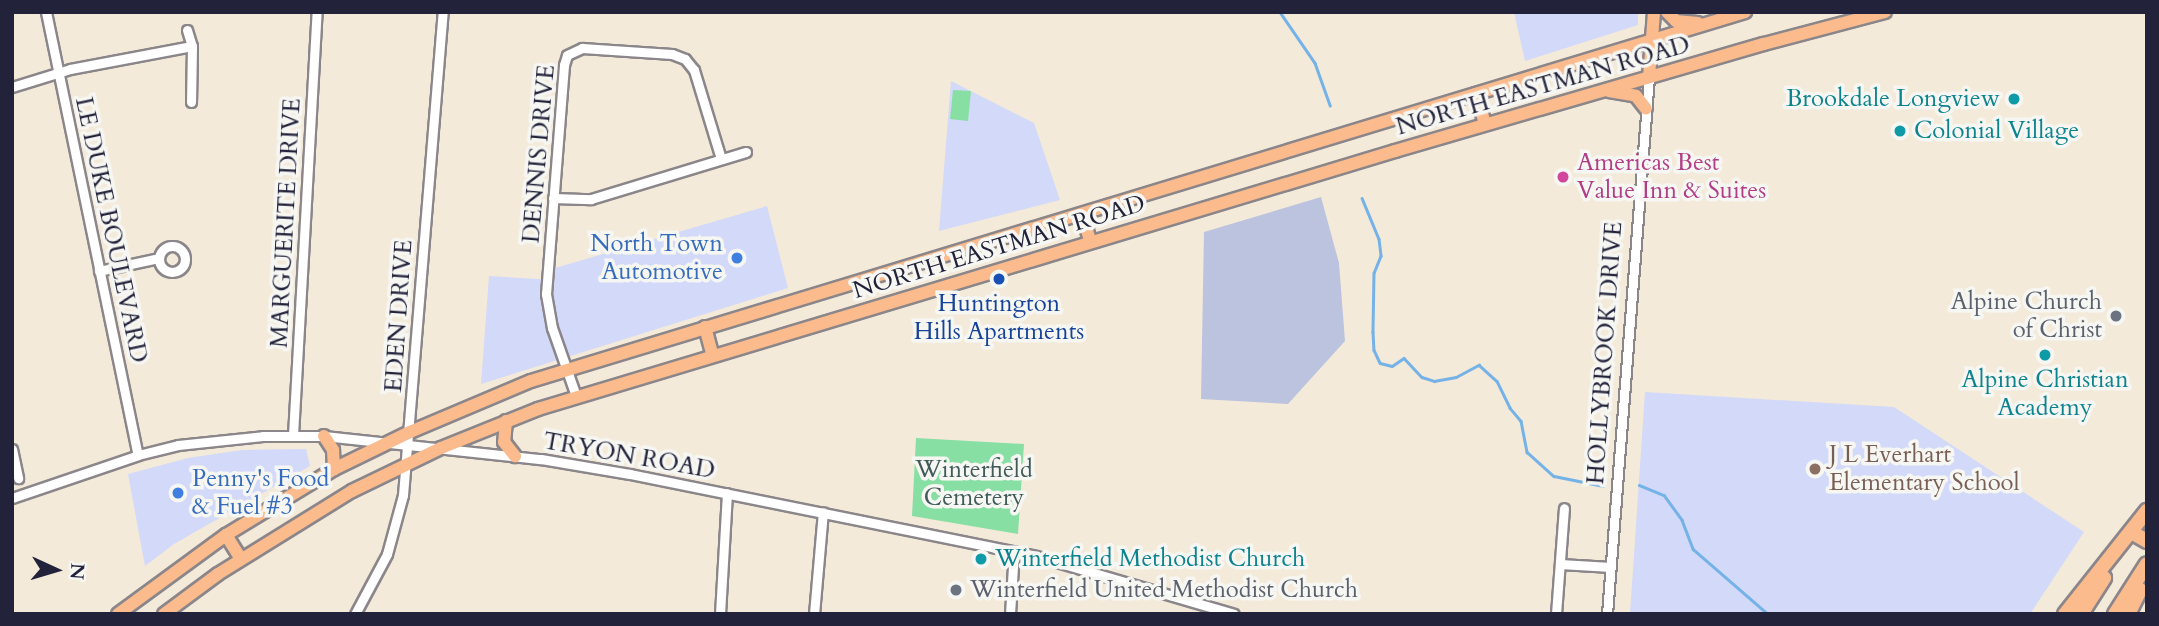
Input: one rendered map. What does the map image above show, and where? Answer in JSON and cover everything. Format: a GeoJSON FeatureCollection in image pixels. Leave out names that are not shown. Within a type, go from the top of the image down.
{"type":"FeatureCollection","features":[{"type":"Feature","properties":{"kind":"highway"},"geometry":{"type":"LineString","coordinates":[[2081,614],[2147,511]]}},
{"type":"Feature","properties":{"kind":"highway"},"geometry":{"type":"LineString","coordinates":[[2065,614],[2147,511]]}},
{"type":"Feature","properties":{"kind":"highway"},"geometry":{"type":"LineString","coordinates":[[2133,533],[2147,541]]}},
{"type":"Feature","properties":{"kind":"highway"},"geometry":{"type":"LineString","coordinates":[[2115,614],[2147,564]]}},
{"type":"Feature","properties":{"kind":"highway"},"geometry":{"type":"LineString","coordinates":[[2128,614],[2147,578]]}},
{"type":"Feature","properties":{"kind":"main road","name":"HOLLYBROOK DRIVE"},"geometry":{"type":"LineString","coordinates":[[1649,77],[1654,12]]}},
{"type":"Feature","properties":{"kind":"main road"},"geometry":{"type":"LineString","coordinates":[[1667,12],[1676,21],[1706,24]]}},
{"type":"Feature","properties":{"kind":"main road","name":"NORTH EASTMAN ROAD"},"geometry":{"type":"LineString","coordinates":[[119,613],[226,535],[334,469],[410,432],[567,368],[1745,12]]}},
{"type":"Feature","properties":{"kind":"main road","name":"NORTH EASTMAN ROAD"},"geometry":{"type":"LineString","coordinates":[[164,614],[242,559],[352,491],[441,448],[576,396],[1485,124],[1883,12]]}},
{"type":"Feature","properties":{"kind":"main road"},"geometry":{"type":"LineString","coordinates":[[1602,91],[1632,94],[1646,109]]}},
{"type":"Feature","properties":{"kind":"main road"},"geometry":{"type":"LineString","coordinates":[[1476,94],[1485,124]]}},
{"type":"Feature","properties":{"kind":"main road"},"geometry":{"type":"LineString","coordinates":[[1082,214],[1090,241]]}},
{"type":"Feature","properties":{"kind":"main road"},"geometry":{"type":"LineString","coordinates":[[705,327],[712,355]]}},
{"type":"Feature","properties":{"kind":"main road"},"geometry":{"type":"LineString","coordinates":[[506,421],[504,442],[516,456]]}},
{"type":"Feature","properties":{"kind":"main road"},"geometry":{"type":"LineString","coordinates":[[324,436],[333,450],[334,469]]}},
{"type":"Feature","properties":{"kind":"main road"},"geometry":{"type":"LineString","coordinates":[[226,535],[242,559]]}},
{"type":"Feature","properties":{"kind":"street","name":"LE DUKE BOULEVARD"},"geometry":{"type":"LineString","coordinates":[[46,12],[138,455]]}},
{"type":"Feature","properties":{"kind":"street","name":"MARGUERITE DRIVE"},"geometry":{"type":"LineString","coordinates":[[293,435],[317,12]]}},
{"type":"Feature","properties":{"kind":"street","name":"EDEN DRIVE"},"geometry":{"type":"LineString","coordinates":[[355,614],[381,569],[394,533],[406,465],[443,12]]}},
{"type":"Feature","properties":{"kind":"street"},"geometry":{"type":"LineString","coordinates":[[187,30],[192,46],[191,102]]}},
{"type":"Feature","properties":{"kind":"street"},"geometry":{"type":"LineString","coordinates":[[12,87],[59,72],[192,46]]}},
{"type":"Feature","properties":{"kind":"street","name":"DENNIS DRIVE"},"geometry":{"type":"LineString","coordinates":[[576,396],[551,323],[546,299],[564,65],[567,55],[579,48],[672,54],[688,61],[694,70],[721,159]]}},
{"type":"Feature","properties":{"kind":"street","name":"HOLLYBROOK DRIVE"},"geometry":{"type":"LineString","coordinates":[[1607,614],[1649,77]]}},
{"type":"Feature","properties":{"kind":"street"},"geometry":{"type":"LineString","coordinates":[[553,198],[591,199],[746,152]]}},
{"type":"Feature","properties":{"kind":"street"},"geometry":{"type":"LineString","coordinates":[[99,271],[159,258]]}},
{"type":"Feature","properties":{"kind":"street","name":"TRYON ROAD"},"geometry":{"type":"LineString","coordinates":[[12,498],[138,455],[210,440],[324,436],[516,456],[727,493],[1014,551],[1234,614]]}},
{"type":"Feature","properties":{"kind":"street"},"geometry":{"type":"LineString","coordinates":[[12,449],[18,478]]}},
{"type":"Feature","properties":{"kind":"street"},"geometry":{"type":"LineString","coordinates":[[720,614],[727,493]]}},
{"type":"Feature","properties":{"kind":"street"},"geometry":{"type":"LineString","coordinates":[[1556,614],[1564,508]]}},
{"type":"Feature","properties":{"kind":"street"},"geometry":{"type":"LineString","coordinates":[[814,614],[823,512]]}},
{"type":"Feature","properties":{"kind":"street"},"geometry":{"type":"LineString","coordinates":[[1010,614],[1014,551]]}},
{"type":"Feature","properties":{"kind":"street"},"geometry":{"type":"LineString","coordinates":[[1560,564],[1611,567]]}},
{"type":"Feature","properties":{"kind":"shaded area"},"geometry":{"type":"Polygon","coordinates":[[[1514,12],[1638,12],[1638,25],[1525,61],[1514,12]]]}},
{"type":"Feature","properties":{"kind":"shaded area"},"geometry":{"type":"Polygon","coordinates":[[[951,81],[1034,123],[1060,200],[939,231],[951,81]]]}},
{"type":"Feature","properties":{"kind":"shaded area"},"geometry":{"type":"Polygon","coordinates":[[[1321,197],[1339,263],[1345,341],[1288,404],[1201,399],[1204,232],[1321,197]]]}},
{"type":"Feature","properties":{"kind":"shaded area"},"geometry":{"type":"Polygon","coordinates":[[[767,206],[788,288],[481,384],[489,276],[553,280],[555,268],[767,206]]]}},
{"type":"Feature","properties":{"kind":"shaded area","name":"J L Everhart Elementary School"},"geometry":{"type":"Polygon","coordinates":[[[1645,392],[1894,407],[2084,532],[2030,614],[1630,614],[1645,392]]]}},
{"type":"Feature","properties":{"kind":"shaded area"},"geometry":{"type":"Polygon","coordinates":[[[306,449],[310,466],[174,544],[145,566],[128,474],[188,458],[242,450],[306,449]]]}},
{"type":"Feature","properties":{"kind":"green space"},"geometry":{"type":"Polygon","coordinates":[[[953,90],[971,91],[968,121],[950,119],[953,90]]]}},
{"type":"Feature","properties":{"kind":"green space","name":"Winterfield Cemetery"},"geometry":{"type":"Polygon","coordinates":[[[916,438],[1024,444],[1018,534],[912,516],[916,438]]]}},
{"type":"Feature","properties":{"kind":"waterway"},"geometry":{"type":"LineString","coordinates":[[1280,12],[1315,63],[1330,105]]}},
{"type":"Feature","properties":{"kind":"waterway"},"geometry":{"type":"LineString","coordinates":[[1362,198],[1379,239],[1381,256],[1374,273],[1373,332],[1374,350],[1380,363],[1392,366],[1404,358],[1422,377],[1434,381],[1456,377],[1479,365],[1497,381],[1510,408],[1521,421],[1527,452],[1554,476],[1603,486]]}},
{"type":"Feature","properties":{"kind":"waterway"},"geometry":{"type":"LineString","coordinates":[[1639,485],[1664,495],[1682,520],[1693,549],[1768,614]]}},
{"type":"Feature","properties":{"kind":"place","name":"Brookdale Longview"},"geometry":{"type":"Point","coordinates":[2014,99]}},
{"type":"Feature","properties":{"kind":"place","name":"Colonial Village"},"geometry":{"type":"Point","coordinates":[1900,131]}},
{"type":"Feature","properties":{"kind":"place","name":"Americas Best Value Inn & Suites"},"geometry":{"type":"Point","coordinates":[1563,177]}},
{"type":"Feature","properties":{"kind":"place","name":"North Town Automotive"},"geometry":{"type":"Point","coordinates":[737,258]}},
{"type":"Feature","properties":{"kind":"place","name":"Huntington Hills Apartments"},"geometry":{"type":"Point","coordinates":[999,279]}},
{"type":"Feature","properties":{"kind":"place","name":"Alpine Church of Christ"},"geometry":{"type":"Point","coordinates":[2116,316]}},
{"type":"Feature","properties":{"kind":"place","name":"Alpine Christian Academy"},"geometry":{"type":"Point","coordinates":[2045,355]}},
{"type":"Feature","properties":{"kind":"place","name":"J L Everhart Elementary School"},"geometry":{"type":"Point","coordinates":[1815,469]}},
{"type":"Feature","properties":{"kind":"place","name":"Penny's Food & Fuel #3"},"geometry":{"type":"Point","coordinates":[178,493]}},
{"type":"Feature","properties":{"kind":"place","name":"Winterfield Methodist Church"},"geometry":{"type":"Point","coordinates":[981,559]}},
{"type":"Feature","properties":{"kind":"place","name":"Winterfield United Methodist Church"},"geometry":{"type":"Point","coordinates":[956,590]}}]}
